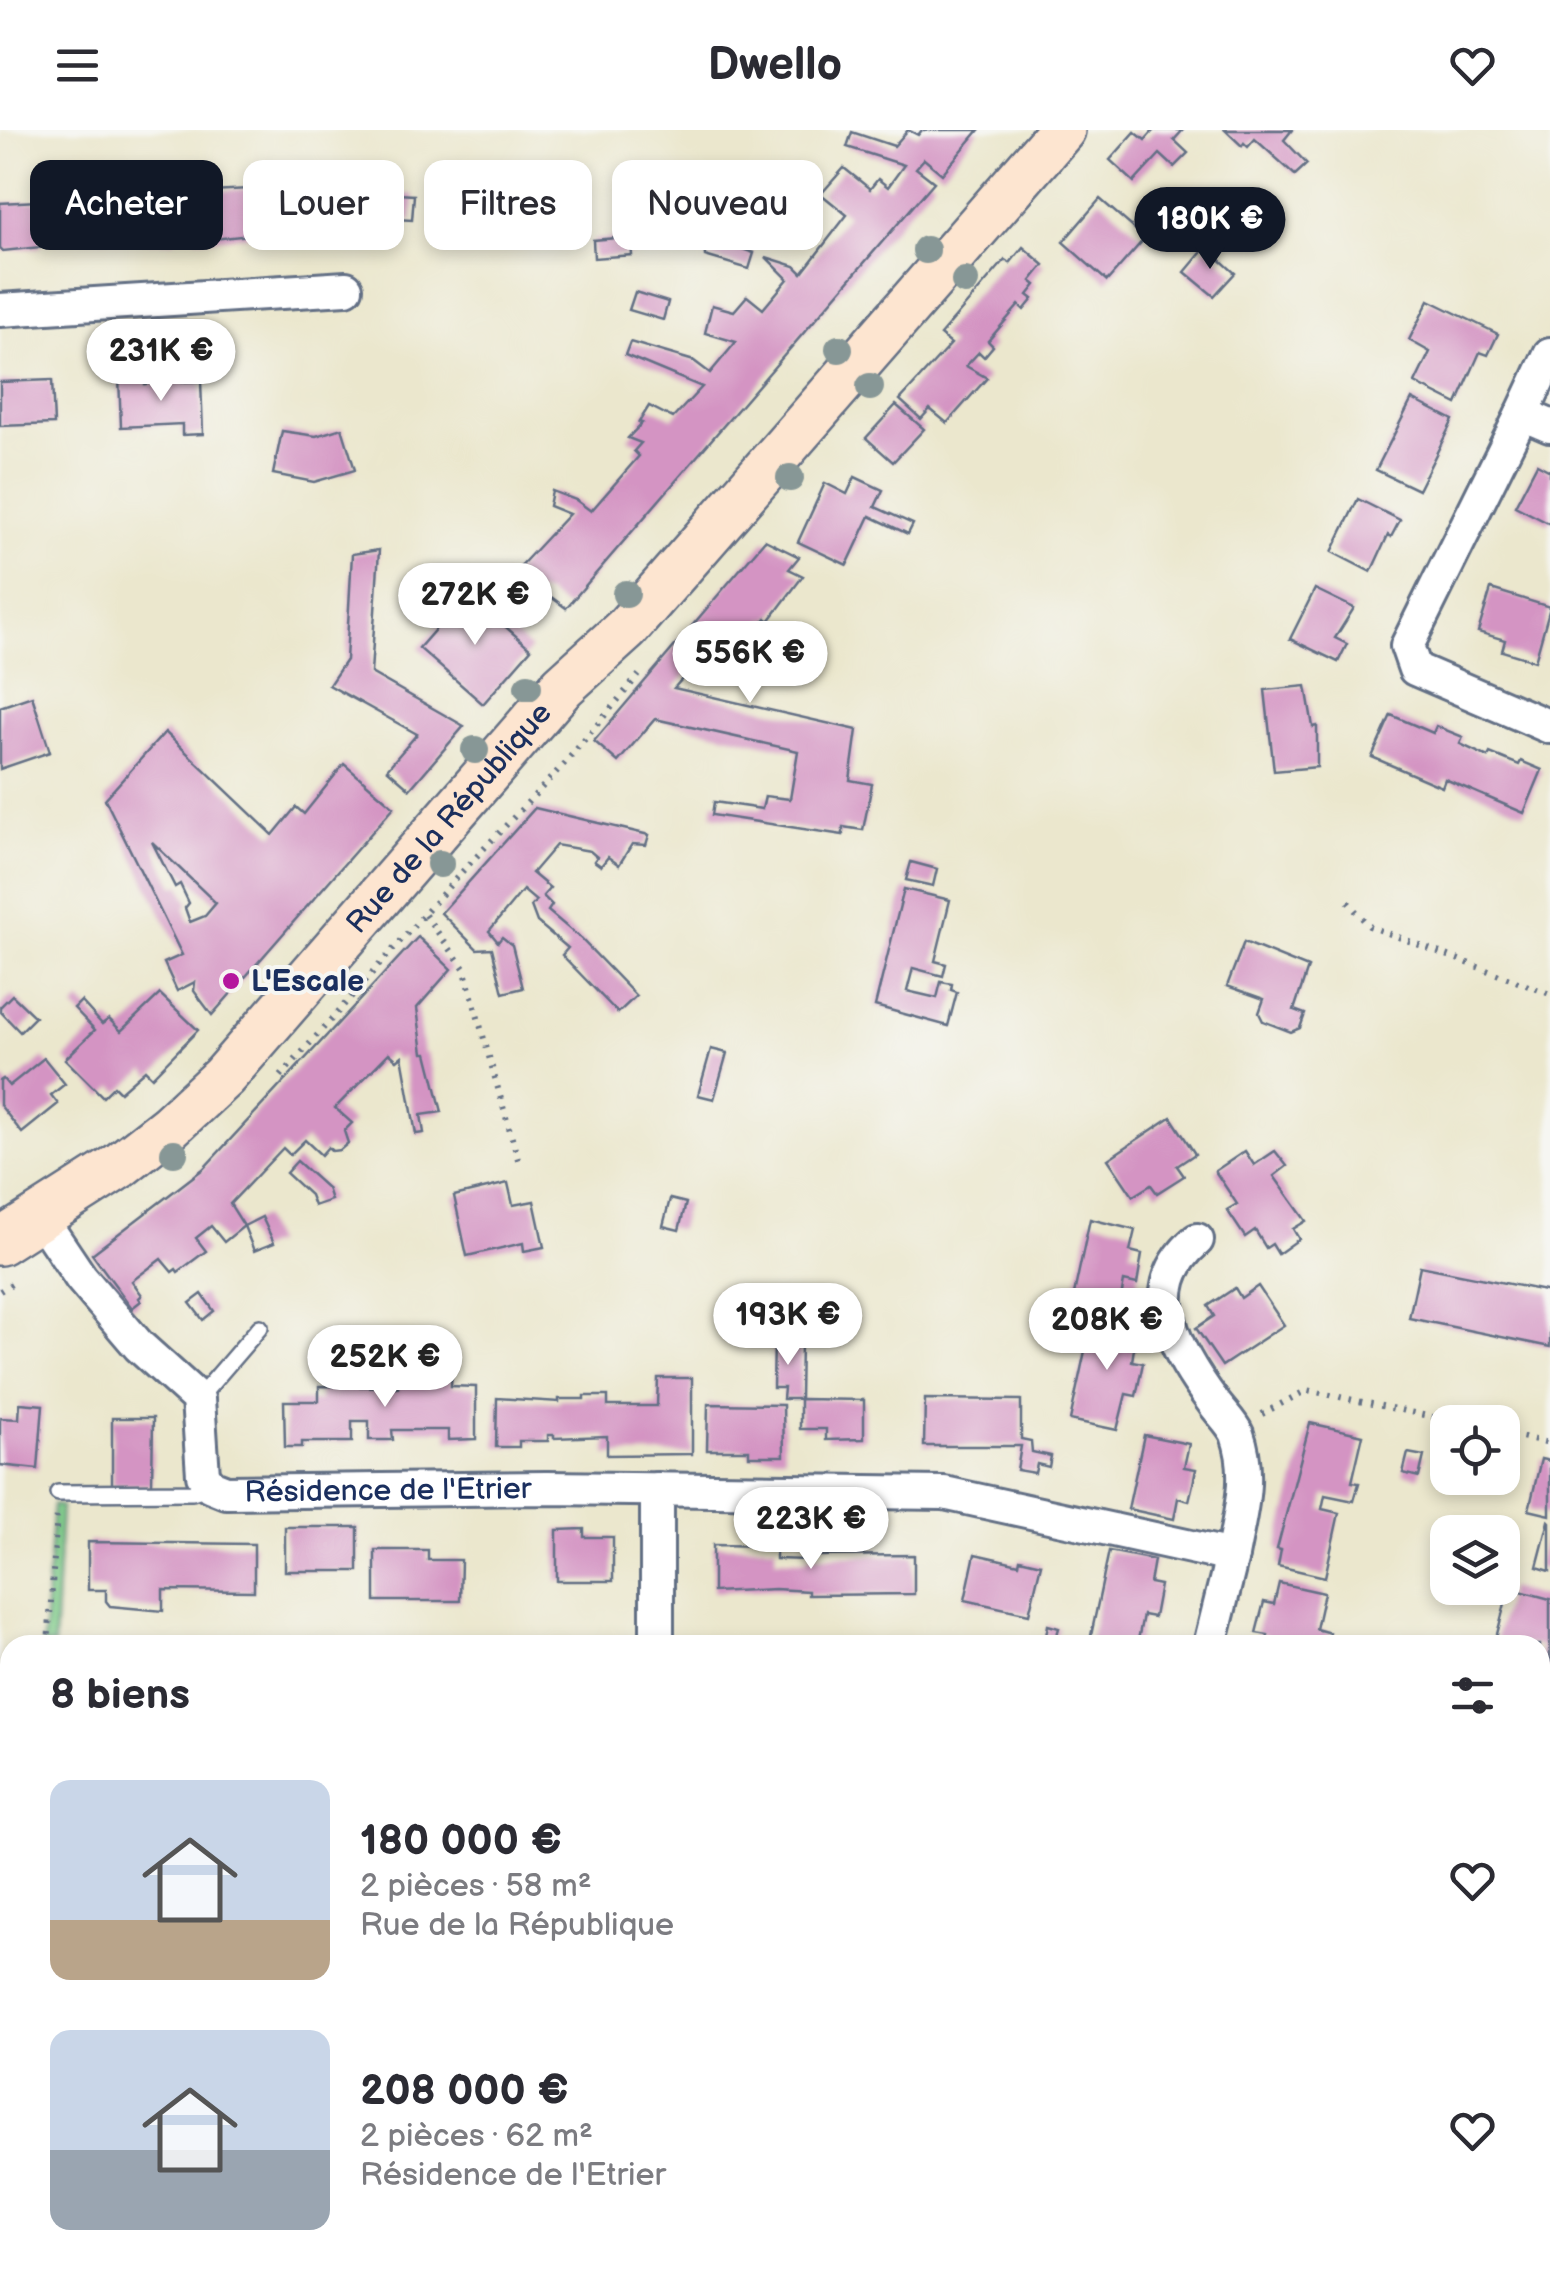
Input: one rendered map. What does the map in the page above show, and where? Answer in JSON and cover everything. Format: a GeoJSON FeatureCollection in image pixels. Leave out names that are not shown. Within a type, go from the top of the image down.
{"type":"FeatureCollection","features":[{"type":"Feature","properties":{"kind":"main road","name":"Rue de la République"},"geometry":{"type":"LineString","coordinates":[[0,1242],[119,1166],[169,1127],[252,1048],[490,768],[563,686],[626,629],[1062,130]]}},
{"type":"Feature","properties":{"kind":"street"},"geometry":{"type":"LineString","coordinates":[[0,310],[346,288]]}},
{"type":"Feature","properties":{"kind":"street"},"geometry":{"type":"LineString","coordinates":[[1550,354],[1536,420],[1407,646],[1416,669],[1550,728]]}},
{"type":"Feature","properties":{"kind":"street"},"geometry":{"type":"LineString","coordinates":[[40,1218],[81,1278],[139,1346],[198,1399]]}},
{"type":"Feature","properties":{"kind":"street"},"geometry":{"type":"LineString","coordinates":[[1197,1240],[1181,1254],[1168,1283],[1167,1320],[1178,1349],[1236,1431],[1247,1474],[1212,1635]]}},
{"type":"Feature","properties":{"kind":"street","name":"Résidence de l'Etrier"},"geometry":{"type":"LineString","coordinates":[[198,1399],[203,1475],[211,1486],[226,1492],[944,1492],[1232,1556]]}},
{"type":"Feature","properties":{"kind":"street"},"geometry":{"type":"LineString","coordinates":[[657,1490],[657,1635]]}},
{"type":"Feature","properties":{"kind":"lane"},"geometry":{"type":"LineString","coordinates":[[198,1399],[260,1327]]}},
{"type":"Feature","properties":{"kind":"lane"},"geometry":{"type":"LineString","coordinates":[[58,1493],[192,1492],[211,1486]]}},
{"type":"Feature","properties":{"kind":"path"},"geometry":{"type":"LineString","coordinates":[[1348,902],[1369,926],[1550,994]]}},
{"type":"Feature","properties":{"kind":"path"},"geometry":{"type":"LineString","coordinates":[[434,928],[464,968],[518,1163]]}},
{"type":"Feature","properties":{"kind":"path"},"geometry":{"type":"LineString","coordinates":[[1236,1431],[1307,1390],[1430,1416]]}},
{"type":"Feature","properties":{"kind":"path"},"geometry":{"type":"LineString","coordinates":[[1520,1437],[1550,1443]]}},
{"type":"Feature","properties":{"kind":"path"},"geometry":{"type":"LineString","coordinates":[[49,1635],[58,1493]]}},
{"type":"Feature","properties":{"kind":"green space"},"geometry":{"type":"Polygon","coordinates":[[[53,1505],[61,1506],[55,1635],[44,1635],[53,1505]]]}},
{"type":"Feature","properties":{"kind":"building"},"geometry":{"type":"Polygon","coordinates":[[[908,130],[918,135],[922,130],[979,130],[942,174],[924,159],[916,168],[934,182],[566,608],[547,594],[526,589],[529,585],[514,573],[569,514],[549,506],[552,491],[591,511],[639,456],[634,451],[641,443],[628,438],[642,423],[639,422],[649,406],[673,418],[702,387],[625,355],[630,342],[694,361],[710,373],[736,342],[705,333],[712,305],[734,311],[747,296],[763,309],[788,279],[766,257],[795,266],[802,273],[847,215],[823,196],[844,168],[870,189],[878,179],[888,187],[904,165],[847,147],[852,132],[894,146],[908,130]]]}},
{"type":"Feature","properties":{"kind":"building"},"geometry":{"type":"Polygon","coordinates":[[[1154,130],[1183,130],[1174,140],[1188,153],[1174,167],[1160,154],[1134,182],[1110,160],[1135,132],[1145,140],[1154,130]]]}},
{"type":"Feature","properties":{"kind":"building"},"geometry":{"type":"Polygon","coordinates":[[[1225,130],[1292,130],[1284,140],[1307,164],[1295,175],[1255,139],[1248,147],[1244,143],[1242,146],[1225,130]]]}},
{"type":"Feature","properties":{"kind":"building"},"geometry":{"type":"Polygon","coordinates":[[[243,189],[243,236],[223,238],[223,190],[243,189]]]}},
{"type":"Feature","properties":{"kind":"building"},"geometry":{"type":"Polygon","coordinates":[[[404,194],[414,195],[412,220],[404,220],[404,194]]]}},
{"type":"Feature","properties":{"kind":"building"},"geometry":{"type":"Polygon","coordinates":[[[1100,199],[1145,238],[1107,281],[1063,242],[1100,199]]]}},
{"type":"Feature","properties":{"kind":"building"},"geometry":{"type":"Polygon","coordinates":[[[30,201],[30,248],[0,248],[0,203],[30,201]]]}},
{"type":"Feature","properties":{"kind":"building"},"geometry":{"type":"Polygon","coordinates":[[[612,238],[612,250],[632,250],[632,255],[594,258],[593,240],[612,238]]]}},
{"type":"Feature","properties":{"kind":"building"},"geometry":{"type":"Polygon","coordinates":[[[1023,247],[1044,265],[1031,281],[1036,285],[1028,295],[1033,299],[1024,310],[1019,305],[988,341],[993,346],[984,357],[979,352],[966,366],[987,378],[947,423],[930,409],[921,419],[900,400],[951,344],[940,335],[1005,260],[1010,263],[1023,247]]]}},
{"type":"Feature","properties":{"kind":"building"},"geometry":{"type":"Polygon","coordinates":[[[1206,247],[1235,273],[1214,296],[1185,272],[1206,247]]]}},
{"type":"Feature","properties":{"kind":"building"},"geometry":{"type":"Polygon","coordinates":[[[705,250],[754,253],[749,269],[705,256],[705,250]]]}},
{"type":"Feature","properties":{"kind":"building"},"geometry":{"type":"Polygon","coordinates":[[[635,292],[668,302],[663,320],[629,310],[635,292]]]}},
{"type":"Feature","properties":{"kind":"building"},"geometry":{"type":"Polygon","coordinates":[[[1429,300],[1498,334],[1488,355],[1480,352],[1457,404],[1415,383],[1430,352],[1409,340],[1429,300]]]}},
{"type":"Feature","properties":{"kind":"building"},"geometry":{"type":"Polygon","coordinates":[[[145,375],[145,384],[201,381],[203,434],[182,435],[182,424],[121,427],[119,377],[145,375]]]}},
{"type":"Feature","properties":{"kind":"building"},"geometry":{"type":"Polygon","coordinates":[[[52,380],[54,424],[0,426],[0,382],[52,380]]]}},
{"type":"Feature","properties":{"kind":"building"},"geometry":{"type":"Polygon","coordinates":[[[1412,399],[1453,420],[1418,490],[1376,470],[1412,399]]]}},
{"type":"Feature","properties":{"kind":"building"},"geometry":{"type":"Polygon","coordinates":[[[896,405],[924,429],[893,462],[866,438],[896,405]]]}},
{"type":"Feature","properties":{"kind":"building"},"geometry":{"type":"Polygon","coordinates":[[[342,428],[355,470],[314,482],[273,474],[282,431],[316,436],[342,428]]]}},
{"type":"Feature","properties":{"kind":"building"},"geometry":{"type":"Polygon","coordinates":[[[1537,464],[1550,471],[1550,524],[1515,506],[1537,464]]]}},
{"type":"Feature","properties":{"kind":"building"},"geometry":{"type":"Polygon","coordinates":[[[855,477],[883,490],[875,507],[913,524],[908,534],[870,516],[847,565],[798,542],[825,483],[847,494],[855,477]]]}},
{"type":"Feature","properties":{"kind":"building"},"geometry":{"type":"Polygon","coordinates":[[[1358,499],[1400,520],[1391,537],[1388,535],[1371,572],[1332,552],[1358,499]]]}},
{"type":"Feature","properties":{"kind":"building"},"geometry":{"type":"Polygon","coordinates":[[[765,540],[799,557],[789,569],[803,576],[769,621],[766,618],[721,670],[725,672],[719,680],[715,676],[710,681],[693,667],[674,688],[857,730],[850,780],[872,784],[863,830],[843,827],[843,835],[712,815],[714,802],[762,809],[765,796],[790,799],[798,751],[655,719],[618,762],[594,741],[765,540]]]}},
{"type":"Feature","properties":{"kind":"building"},"geometry":{"type":"Polygon","coordinates":[[[379,550],[371,673],[464,726],[410,789],[387,769],[417,734],[329,685],[346,660],[352,554],[379,550]]]}},
{"type":"Feature","properties":{"kind":"building"},"geometry":{"type":"Polygon","coordinates":[[[1315,589],[1354,608],[1335,638],[1347,644],[1338,662],[1290,639],[1315,589]]]}},
{"type":"Feature","properties":{"kind":"building"},"geometry":{"type":"Polygon","coordinates":[[[1491,589],[1550,607],[1535,661],[1502,651],[1505,640],[1478,632],[1491,589]]]}},
{"type":"Feature","properties":{"kind":"building"},"geometry":{"type":"Polygon","coordinates":[[[467,593],[531,649],[483,704],[419,648],[467,593]]]}},
{"type":"Feature","properties":{"kind":"building"},"geometry":{"type":"Polygon","coordinates":[[[1306,686],[1313,727],[1317,726],[1317,767],[1274,771],[1265,690],[1306,686]]]}},
{"type":"Feature","properties":{"kind":"building"},"geometry":{"type":"Polygon","coordinates":[[[32,696],[50,752],[0,769],[0,707],[32,696]]]}},
{"type":"Feature","properties":{"kind":"building"},"geometry":{"type":"Polygon","coordinates":[[[1391,715],[1433,733],[1436,726],[1463,737],[1460,744],[1488,757],[1490,753],[1542,770],[1524,813],[1445,779],[1442,787],[1372,757],[1391,715]]]}},
{"type":"Feature","properties":{"kind":"building"},"geometry":{"type":"Polygon","coordinates":[[[165,732],[273,835],[296,807],[304,814],[344,764],[394,807],[212,1015],[194,991],[195,982],[177,991],[164,963],[182,955],[105,799],[165,732]],[[152,842],[175,887],[180,884],[189,903],[185,908],[190,922],[205,916],[216,903],[152,842]]]}},
{"type":"Feature","properties":{"kind":"building"},"geometry":{"type":"Polygon","coordinates":[[[535,808],[649,835],[646,845],[632,844],[619,865],[608,857],[601,866],[590,851],[556,845],[532,873],[550,888],[543,896],[552,905],[548,911],[636,996],[618,1013],[562,955],[568,948],[537,922],[531,906],[536,901],[523,890],[489,931],[498,942],[502,937],[512,945],[523,988],[503,993],[492,948],[477,949],[441,913],[535,808]]]}},
{"type":"Feature","properties":{"kind":"building"},"geometry":{"type":"Polygon","coordinates":[[[911,862],[937,869],[933,886],[906,880],[911,862]]]}},
{"type":"Feature","properties":{"kind":"building"},"geometry":{"type":"Polygon","coordinates":[[[904,889],[950,900],[935,961],[946,964],[943,976],[913,968],[907,991],[937,998],[941,982],[952,984],[951,990],[957,992],[948,1026],[875,1006],[904,889]]]}},
{"type":"Feature","properties":{"kind":"building"},"geometry":{"type":"Polygon","coordinates":[[[418,937],[451,969],[417,1008],[423,1053],[427,1053],[442,1112],[421,1115],[424,1133],[416,1134],[402,1056],[397,1060],[389,1053],[335,1108],[352,1123],[344,1131],[348,1143],[340,1150],[328,1147],[321,1155],[305,1140],[290,1155],[283,1148],[230,1204],[244,1226],[224,1242],[211,1226],[196,1238],[206,1251],[178,1272],[172,1272],[161,1259],[132,1281],[142,1295],[132,1308],[92,1254],[203,1169],[418,937]]]}},
{"type":"Feature","properties":{"kind":"building"},"geometry":{"type":"Polygon","coordinates":[[[1244,942],[1308,968],[1294,1010],[1305,1014],[1300,1028],[1291,1032],[1263,1021],[1259,1013],[1264,999],[1227,986],[1244,942]]]}},
{"type":"Feature","properties":{"kind":"building"},"geometry":{"type":"Polygon","coordinates":[[[160,994],[198,1030],[152,1077],[145,1070],[120,1092],[114,1086],[103,1097],[65,1059],[95,1030],[74,1008],[81,1001],[102,1024],[109,1019],[121,1031],[160,994]]]}},
{"type":"Feature","properties":{"kind":"building"},"geometry":{"type":"Polygon","coordinates":[[[12,995],[35,1017],[20,1032],[0,1011],[12,995]]]}},
{"type":"Feature","properties":{"kind":"building"},"geometry":{"type":"Polygon","coordinates":[[[711,1049],[727,1053],[714,1099],[698,1095],[711,1049]]]}},
{"type":"Feature","properties":{"kind":"building"},"geometry":{"type":"Polygon","coordinates":[[[44,1058],[65,1084],[51,1095],[58,1104],[22,1133],[0,1105],[0,1081],[3,1079],[9,1086],[44,1058]]]}},
{"type":"Feature","properties":{"kind":"building"},"geometry":{"type":"Polygon","coordinates":[[[1171,1117],[1195,1154],[1177,1166],[1184,1176],[1157,1193],[1151,1185],[1133,1196],[1108,1159],[1171,1117]]]}},
{"type":"Feature","properties":{"kind":"building"},"geometry":{"type":"Polygon","coordinates":[[[1245,1151],[1254,1165],[1275,1151],[1287,1166],[1274,1176],[1306,1221],[1293,1229],[1299,1239],[1278,1254],[1272,1244],[1266,1248],[1255,1230],[1245,1237],[1227,1210],[1237,1204],[1215,1171],[1245,1151]]]}},
{"type":"Feature","properties":{"kind":"building"},"geometry":{"type":"Polygon","coordinates":[[[297,1161],[327,1188],[331,1200],[314,1206],[310,1195],[286,1173],[297,1161]]]}},
{"type":"Feature","properties":{"kind":"building"},"geometry":{"type":"Polygon","coordinates":[[[508,1183],[513,1205],[534,1201],[544,1247],[524,1251],[523,1243],[467,1256],[454,1196],[508,1183]]]}},
{"type":"Feature","properties":{"kind":"building"},"geometry":{"type":"Polygon","coordinates":[[[670,1199],[686,1203],[679,1230],[663,1226],[670,1199]]]}},
{"type":"Feature","properties":{"kind":"building"},"geometry":{"type":"Polygon","coordinates":[[[262,1217],[274,1243],[254,1251],[244,1226],[262,1217]]]}},
{"type":"Feature","properties":{"kind":"building"},"geometry":{"type":"Polygon","coordinates":[[[1090,1219],[1135,1230],[1130,1251],[1142,1254],[1137,1284],[1124,1281],[1120,1304],[1074,1294],[1090,1219]]]}},
{"type":"Feature","properties":{"kind":"building"},"geometry":{"type":"Polygon","coordinates":[[[1420,1266],[1550,1292],[1550,1347],[1409,1318],[1420,1266]]]}},
{"type":"Feature","properties":{"kind":"building"},"geometry":{"type":"Polygon","coordinates":[[[1258,1286],[1284,1325],[1222,1366],[1196,1328],[1214,1316],[1208,1306],[1235,1288],[1241,1298],[1258,1286]]]}},
{"type":"Feature","properties":{"kind":"building"},"geometry":{"type":"Polygon","coordinates":[[[202,1294],[214,1311],[203,1320],[190,1303],[202,1294]]]}},
{"type":"Feature","properties":{"kind":"building"},"geometry":{"type":"Polygon","coordinates":[[[1093,1314],[1138,1324],[1132,1361],[1143,1363],[1136,1396],[1126,1394],[1117,1430],[1070,1420],[1093,1314]]]}},
{"type":"Feature","properties":{"kind":"building"},"geometry":{"type":"Polygon","coordinates":[[[774,1341],[801,1342],[800,1399],[783,1399],[784,1388],[773,1388],[774,1341]]]}},
{"type":"Feature","properties":{"kind":"building"},"geometry":{"type":"Polygon","coordinates":[[[399,1368],[452,1369],[451,1386],[476,1387],[476,1439],[448,1440],[448,1430],[392,1430],[393,1440],[369,1440],[369,1421],[352,1421],[352,1442],[302,1442],[302,1447],[285,1447],[284,1401],[319,1401],[319,1386],[398,1387],[399,1368]]]}},
{"type":"Feature","properties":{"kind":"building"},"geometry":{"type":"Polygon","coordinates":[[[658,1378],[692,1378],[692,1454],[607,1455],[607,1436],[548,1435],[548,1441],[519,1441],[519,1447],[496,1447],[497,1398],[559,1402],[608,1396],[608,1406],[657,1406],[658,1378]]]}},
{"type":"Feature","properties":{"kind":"building"},"geometry":{"type":"Polygon","coordinates":[[[800,1399],[864,1400],[864,1439],[826,1440],[826,1429],[800,1429],[800,1399]]]}},
{"type":"Feature","properties":{"kind":"building"},"geometry":{"type":"Polygon","coordinates":[[[925,1399],[1021,1400],[1021,1439],[1031,1441],[1032,1452],[1051,1456],[1049,1467],[1037,1464],[1035,1473],[1017,1470],[1021,1446],[924,1446],[925,1399]]]}},
{"type":"Feature","properties":{"kind":"building"},"geometry":{"type":"Polygon","coordinates":[[[20,1403],[43,1405],[38,1469],[0,1465],[0,1418],[19,1419],[20,1403]]]}},
{"type":"Feature","properties":{"kind":"building"},"geometry":{"type":"Polygon","coordinates":[[[708,1404],[783,1405],[784,1456],[749,1456],[749,1450],[707,1450],[708,1404]]]}},
{"type":"Feature","properties":{"kind":"building"},"geometry":{"type":"Polygon","coordinates":[[[112,1418],[153,1418],[152,1485],[112,1485],[112,1418]]]}},
{"type":"Feature","properties":{"kind":"building"},"geometry":{"type":"Polygon","coordinates":[[[1310,1423],[1363,1435],[1352,1482],[1359,1483],[1354,1501],[1325,1495],[1322,1509],[1339,1513],[1325,1577],[1278,1566],[1281,1550],[1277,1549],[1310,1423]]]}},
{"type":"Feature","properties":{"kind":"building"},"geometry":{"type":"Polygon","coordinates":[[[1144,1435],[1189,1444],[1184,1467],[1196,1469],[1193,1484],[1189,1501],[1178,1498],[1174,1519],[1128,1509],[1144,1435]]]}},
{"type":"Feature","properties":{"kind":"building"},"geometry":{"type":"Polygon","coordinates":[[[1408,1453],[1424,1456],[1419,1477],[1403,1473],[1408,1453]]]}},
{"type":"Feature","properties":{"kind":"building"},"geometry":{"type":"Polygon","coordinates":[[[1541,1459],[1550,1461],[1550,1515],[1529,1510],[1541,1459]]]}},
{"type":"Feature","properties":{"kind":"building"},"geometry":{"type":"Polygon","coordinates":[[[1550,1522],[1550,1571],[1537,1567],[1550,1522]]]}},
{"type":"Feature","properties":{"kind":"building"},"geometry":{"type":"Polygon","coordinates":[[[285,1527],[358,1527],[358,1571],[285,1571],[285,1527]]]}},
{"type":"Feature","properties":{"kind":"building"},"geometry":{"type":"Polygon","coordinates":[[[584,1529],[584,1537],[613,1537],[613,1581],[557,1581],[557,1530],[584,1529]]]}},
{"type":"Feature","properties":{"kind":"building"},"geometry":{"type":"Polygon","coordinates":[[[88,1542],[254,1544],[254,1591],[163,1590],[163,1611],[110,1606],[106,1590],[88,1590],[88,1542]]]}},
{"type":"Feature","properties":{"kind":"building"},"geometry":{"type":"Polygon","coordinates":[[[713,1545],[776,1546],[776,1559],[914,1555],[914,1594],[808,1595],[808,1591],[775,1589],[713,1592],[713,1545]]]}},
{"type":"Feature","properties":{"kind":"building"},"geometry":{"type":"Polygon","coordinates":[[[375,1550],[428,1550],[428,1560],[461,1560],[460,1601],[375,1601],[375,1550]]]}},
{"type":"Feature","properties":{"kind":"building"},"geometry":{"type":"Polygon","coordinates":[[[1109,1551],[1154,1560],[1150,1583],[1160,1585],[1154,1617],[1143,1615],[1139,1635],[1091,1635],[1109,1551]]]}},
{"type":"Feature","properties":{"kind":"building"},"geometry":{"type":"Polygon","coordinates":[[[975,1554],[1019,1564],[1020,1559],[1041,1564],[1029,1614],[965,1600],[975,1554]]]}},
{"type":"Feature","properties":{"kind":"building"},"geometry":{"type":"Polygon","coordinates":[[[1279,1583],[1324,1593],[1316,1629],[1330,1635],[1256,1633],[1264,1602],[1274,1604],[1279,1583]]]}},
{"type":"Feature","properties":{"kind":"building"},"geometry":{"type":"Polygon","coordinates":[[[1520,1591],[1550,1599],[1550,1635],[1497,1635],[1505,1605],[1520,1605],[1520,1591]]]}},
{"type":"Feature","properties":{"kind":"building"},"geometry":{"type":"Polygon","coordinates":[[[1048,1625],[1059,1628],[1057,1635],[1046,1635],[1048,1625]]]}},
{"type":"Feature","properties":{"kind":"place","name":"L'Escale"},"geometry":{"type":"Point","coordinates":[231,981]}}]}
